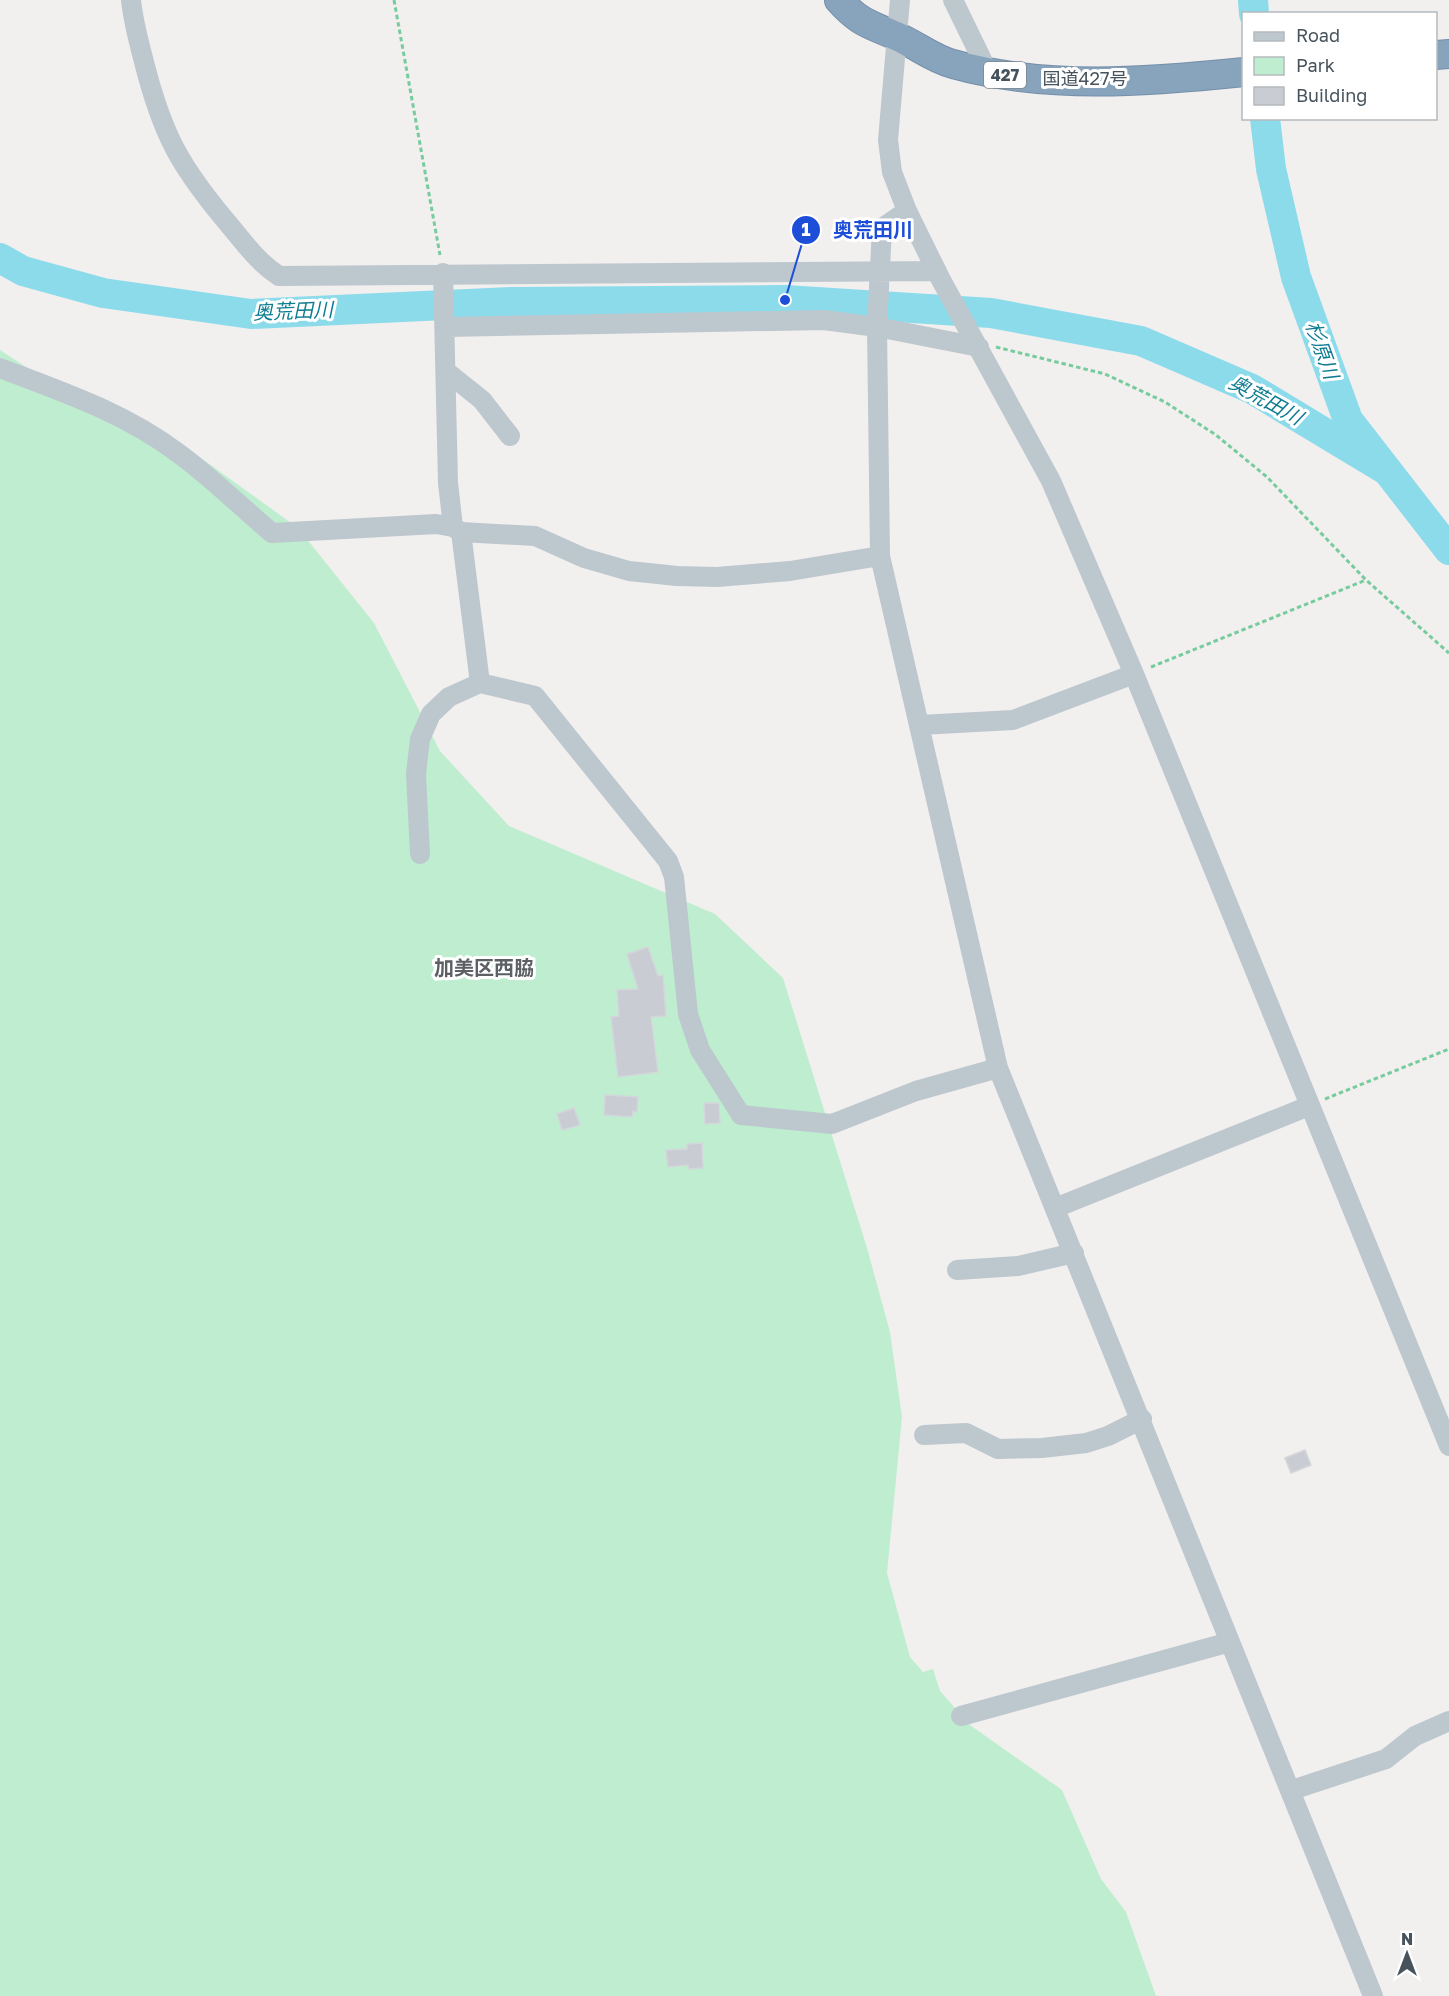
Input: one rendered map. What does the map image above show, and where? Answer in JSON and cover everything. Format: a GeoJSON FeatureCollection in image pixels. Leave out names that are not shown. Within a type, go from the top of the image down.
{"type":"FeatureCollection","features":[{"type":"Feature","properties":{"kind":"highway","name":"国道427号"},"geometry":{"type":"LineString","coordinates":[[839,0],[866,25],[895,35],[950,64],[988,72],[1032,78],[1085,81],[1191,77],[1242,72]]}},
{"type":"Feature","properties":{"kind":"street"},"geometry":{"type":"LineString","coordinates":[[131,0],[132,15],[153,99],[168,140],[193,183],[262,265],[279,276],[880,277],[938,275]]}},
{"type":"Feature","properties":{"kind":"street"},"geometry":{"type":"LineString","coordinates":[[900,0],[895,35],[888,140],[892,172],[907,211],[938,275],[1051,481],[1134,674],[1449,1446]]}},
{"type":"Feature","properties":{"kind":"street"},"geometry":{"type":"LineString","coordinates":[[953,0],[988,72]]}},
{"type":"Feature","properties":{"kind":"street"},"geometry":{"type":"LineString","coordinates":[[907,211],[882,228],[878,323],[880,556],[998,1068],[1292,1790],[1373,1996]]}},
{"type":"Feature","properties":{"kind":"street"},"geometry":{"type":"LineString","coordinates":[[443,276],[446,325],[448,483],[480,683]]}},
{"type":"Feature","properties":{"kind":"street"},"geometry":{"type":"LineString","coordinates":[[446,325],[824,320],[878,323],[976,342]]}},
{"type":"Feature","properties":{"kind":"street"},"geometry":{"type":"LineString","coordinates":[[0,368],[73,395],[144,431],[178,453],[272,533],[436,524],[457,529],[535,536],[584,558],[629,571],[677,576],[717,577],[790,571],[880,556]]}},
{"type":"Feature","properties":{"kind":"street"},"geometry":{"type":"LineString","coordinates":[[447,372],[482,400],[510,436]]}},
{"type":"Feature","properties":{"kind":"street"},"geometry":{"type":"LineString","coordinates":[[920,725],[1013,720],[1134,674]]}},
{"type":"Feature","properties":{"kind":"street"},"geometry":{"type":"LineString","coordinates":[[420,854],[416,774],[420,739],[431,714],[449,697],[480,683],[535,696],[668,861],[674,877],[688,1014],[700,1050],[741,1115],[832,1124],[916,1091],[998,1068]]}},
{"type":"Feature","properties":{"kind":"street"},"geometry":{"type":"LineString","coordinates":[[1055,1208],[1309,1106]]}},
{"type":"Feature","properties":{"kind":"street"},"geometry":{"type":"LineString","coordinates":[[957,1270],[1018,1266],[1074,1253]]}},
{"type":"Feature","properties":{"kind":"street"},"geometry":{"type":"LineString","coordinates":[[924,1435],[966,1433],[998,1449],[1042,1448],[1086,1443],[1108,1436],[1142,1419]]}},
{"type":"Feature","properties":{"kind":"street"},"geometry":{"type":"LineString","coordinates":[[961,1716],[1230,1642]]}},
{"type":"Feature","properties":{"kind":"street"},"geometry":{"type":"LineString","coordinates":[[1292,1790],[1386,1759],[1415,1736],[1449,1721]]}},
{"type":"Feature","properties":{"kind":"path"},"geometry":{"type":"LineString","coordinates":[[394,0],[443,276]]}},
{"type":"Feature","properties":{"kind":"path"},"geometry":{"type":"LineString","coordinates":[[976,342],[1001,346],[1105,374],[1165,402],[1216,435],[1267,477],[1366,580],[1449,653]]}},
{"type":"Feature","properties":{"kind":"path"},"geometry":{"type":"LineString","coordinates":[[1134,674],[1366,580]]}},
{"type":"Feature","properties":{"kind":"path"},"geometry":{"type":"LineString","coordinates":[[1309,1106],[1449,1049]]}},
{"type":"Feature","properties":{"kind":"green space"},"geometry":{"type":"Polygon","coordinates":[[[0,350],[35,373],[172,437],[298,528],[374,623],[440,751],[509,826],[715,914],[783,978],[867,1248],[890,1332],[902,1417],[887,1573],[910,1657],[923,1672],[933,1669],[940,1691],[970,1725],[1062,1790],[1101,1879],[1126,1912],[1156,1996],[0,1996],[0,350]]]}},
{"type":"Feature","properties":{"kind":"building"},"geometry":{"type":"Polygon","coordinates":[[[648,947],[658,976],[663,975],[666,1016],[651,1017],[658,1072],[618,1077],[611,1017],[619,1016],[617,990],[638,989],[627,954],[648,947]]]}},
{"type":"Feature","properties":{"kind":"building"},"geometry":{"type":"Polygon","coordinates":[[[605,1095],[638,1097],[637,1112],[633,1111],[632,1117],[604,1115],[605,1095]]]}},
{"type":"Feature","properties":{"kind":"building"},"geometry":{"type":"Polygon","coordinates":[[[704,1103],[719,1103],[720,1123],[705,1124],[704,1103]]]}},
{"type":"Feature","properties":{"kind":"building"},"geometry":{"type":"Polygon","coordinates":[[[574,1108],[580,1125],[562,1130],[557,1114],[574,1108]]]}},
{"type":"Feature","properties":{"kind":"building"},"geometry":{"type":"Polygon","coordinates":[[[702,1143],[703,1168],[688,1169],[688,1165],[668,1167],[666,1150],[687,1149],[687,1144],[702,1143]]]}},
{"type":"Feature","properties":{"kind":"building"},"geometry":{"type":"Polygon","coordinates":[[[1305,1450],[1311,1465],[1291,1473],[1285,1458],[1305,1450]]]}},
{"type":"Feature","properties":{"kind":"waterway","name":"杉原川"},"geometry":{"type":"LineString","coordinates":[[1253,0],[1254,12]]}},
{"type":"Feature","properties":{"kind":"waterway","name":"杉原川"},"geometry":{"type":"LineString","coordinates":[[1265,120],[1271,169],[1296,277],[1348,420],[1449,550]]}},
{"type":"Feature","properties":{"kind":"waterway","name":"奥荒田川"},"geometry":{"type":"LineString","coordinates":[[0,258],[23,271],[103,293],[251,314],[511,302],[785,300],[991,313],[1141,341],[1252,389],[1386,470]]}},
{"type":"Feature","properties":{"kind":"place","name":"奥荒田川"},"geometry":{"type":"Point","coordinates":[785,300]}},
{"type":"Feature","properties":{"kind":"district","name":"加美区西脇"},"geometry":{"type":"Point","coordinates":[484,968]}}]}
